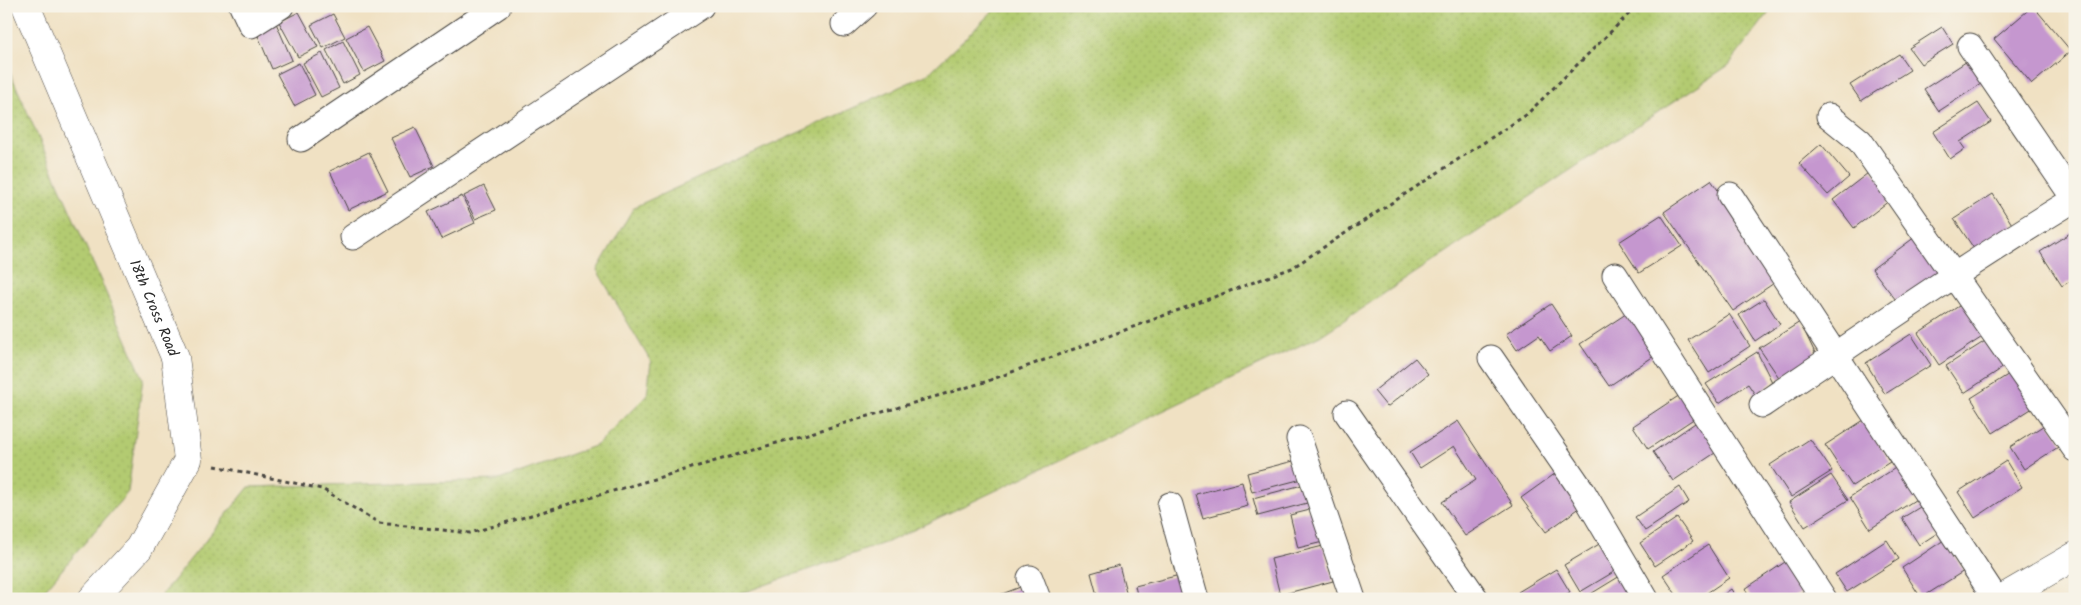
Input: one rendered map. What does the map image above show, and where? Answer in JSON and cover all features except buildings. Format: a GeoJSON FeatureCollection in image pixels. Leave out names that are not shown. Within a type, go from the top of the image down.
{"type":"FeatureCollection","features":[{"type":"Feature","properties":{"kind":"street","name":"18th Cross Road"},"geometry":{"type":"LineString","coordinates":[[26,6],[175,357],[188,460]]}},
{"type":"Feature","properties":{"kind":"street"},"geometry":{"type":"LineString","coordinates":[[242,6],[251,25],[281,6]]}},
{"type":"Feature","properties":{"kind":"street"},"geometry":{"type":"LineString","coordinates":[[301,139],[498,6]]}},
{"type":"Feature","properties":{"kind":"street"},"geometry":{"type":"LineString","coordinates":[[353,237],[701,6]]}},
{"type":"Feature","properties":{"kind":"street"},"geometry":{"type":"LineString","coordinates":[[844,24],[864,6]]}},
{"type":"Feature","properties":{"kind":"street"},"geometry":{"type":"LineString","coordinates":[[1762,405],[1902,312],[1953,275],[2075,200],[1970,46]]}},
{"type":"Feature","properties":{"kind":"street"},"geometry":{"type":"LineString","coordinates":[[1829,116],[1860,140],[2075,449]]}},
{"type":"Feature","properties":{"kind":"street"},"geometry":{"type":"LineString","coordinates":[[1730,195],[1834,356],[1996,599]]}},
{"type":"Feature","properties":{"kind":"street"},"geometry":{"type":"LineString","coordinates":[[1615,275],[1824,599]]}},
{"type":"Feature","properties":{"kind":"street"},"geometry":{"type":"LineString","coordinates":[[1491,358],[1583,492],[1646,599]]}},
{"type":"Feature","properties":{"kind":"street"},"geometry":{"type":"LineString","coordinates":[[1347,412],[1476,599]]}},
{"type":"Feature","properties":{"kind":"street"},"geometry":{"type":"LineString","coordinates":[[1300,439],[1353,599]]}},
{"type":"Feature","properties":{"kind":"street"},"geometry":{"type":"LineString","coordinates":[[92,599],[139,548],[188,460]]}},
{"type":"Feature","properties":{"kind":"street"},"geometry":{"type":"LineString","coordinates":[[1170,505],[1196,599]]}},
{"type":"Feature","properties":{"kind":"street"},"geometry":{"type":"LineString","coordinates":[[2001,599],[2075,556]]}},
{"type":"Feature","properties":{"kind":"path"},"geometry":{"type":"LineString","coordinates":[[188,460],[322,489],[379,523],[470,533],[985,382],[1292,268],[1526,115],[1637,6]]}},
{"type":"Feature","properties":{"kind":"green space"},"geometry":{"type":"Polygon","coordinates":[[[998,6],[1774,6],[1729,65],[1320,336],[890,541],[725,599],[158,599],[249,487],[499,480],[597,445],[647,395],[651,362],[597,270],[634,207],[928,74],[998,6]]]}},
{"type":"Feature","properties":{"kind":"green space"},"geometry":{"type":"Polygon","coordinates":[[[6,63],[143,378],[128,492],[37,599],[6,599],[6,63]]]}}]}
